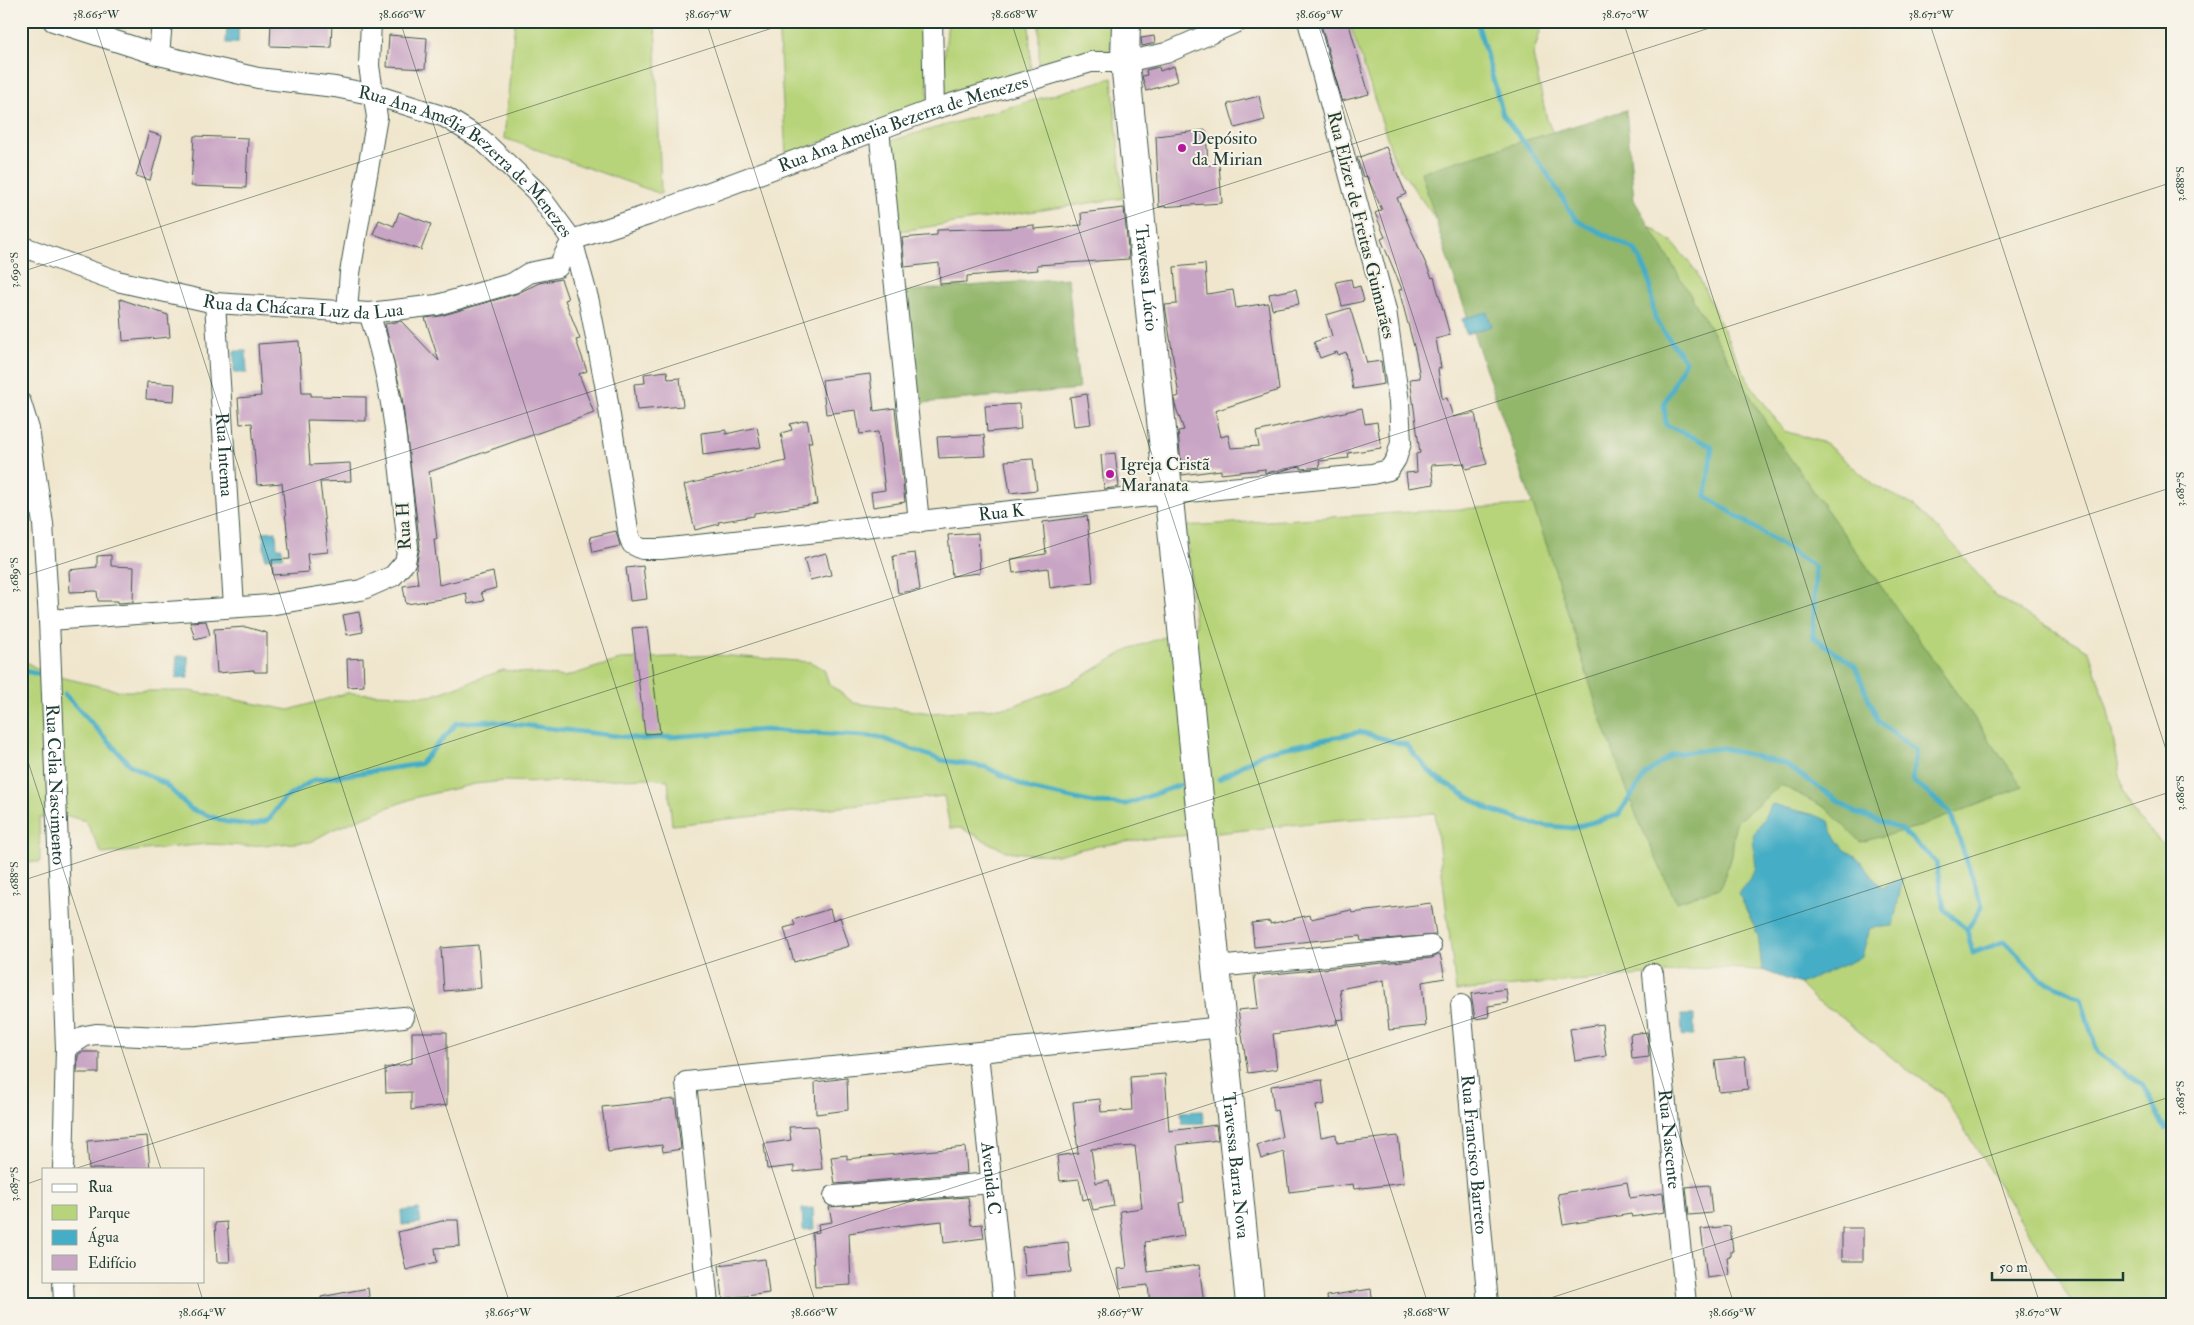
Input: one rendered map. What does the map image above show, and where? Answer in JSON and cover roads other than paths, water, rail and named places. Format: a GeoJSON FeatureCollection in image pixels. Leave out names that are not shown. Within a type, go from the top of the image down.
{"type":"FeatureCollection","features":[{"type":"Feature","properties":{"kind":"street","name":"Rua Ana Amélia Bezerra de Menezes"},"geometry":{"type":"LineString","coordinates":[[53,21],[159,55],[258,78],[335,87],[375,95],[445,117],[481,139],[536,191],[572,240],[589,302],[605,384],[629,536],[632,544]]}},
{"type":"Feature","properties":{"kind":"street"},"geometry":{"type":"LineString","coordinates":[[159,55],[162,21]]}},
{"type":"Feature","properties":{"kind":"street"},"geometry":{"type":"LineString","coordinates":[[347,310],[350,273],[377,117],[369,66],[371,21]]}},
{"type":"Feature","properties":{"kind":"street"},"geometry":{"type":"LineString","coordinates":[[932,21],[934,109]]}},
{"type":"Feature","properties":{"kind":"street","name":"Travessa Lúcio"},"geometry":{"type":"LineString","coordinates":[[1126,21],[1125,62],[1216,967]]}},
{"type":"Feature","properties":{"kind":"street","name":"Rua Ana Amelia Bezerra de Menezes"},"geometry":{"type":"LineString","coordinates":[[572,240],[648,215],[934,109],[1092,62],[1125,62],[1166,53],[1239,21]]}},
{"type":"Feature","properties":{"kind":"street","name":"Rua Elizer de Freitas Guimarães"},"geometry":{"type":"LineString","coordinates":[[1308,21],[1386,310],[1399,402],[1400,443],[1396,459],[1389,470],[1372,474]]}},
{"type":"Feature","properties":{"kind":"street"},"geometry":{"type":"LineString","coordinates":[[879,129],[919,522]]}},
{"type":"Feature","properties":{"kind":"street","name":"Rua da Chácara Luz da Lua"},"geometry":{"type":"LineString","coordinates":[[21,246],[117,281],[215,303],[370,312],[437,305],[513,283],[529,273],[558,267],[572,240]]}},
{"type":"Feature","properties":{"kind":"street","name":"Rua Intema"},"geometry":{"type":"LineString","coordinates":[[215,303],[234,606]]}},
{"type":"Feature","properties":{"kind":"street","name":"Rua H"},"geometry":{"type":"LineString","coordinates":[[49,620],[268,605],[361,590],[393,576],[405,562],[408,547],[390,386],[370,312]]}},
{"type":"Feature","properties":{"kind":"street","name":"Rua Celia Nascimento"},"geometry":{"type":"LineString","coordinates":[[21,403],[29,429],[43,524],[49,620],[66,1048],[63,1168]]}},
{"type":"Feature","properties":{"kind":"street","name":"Rua K"},"geometry":{"type":"LineString","coordinates":[[632,544],[642,549],[661,550],[1168,494],[1372,474]]}},
{"type":"Feature","properties":{"kind":"street"},"geometry":{"type":"LineString","coordinates":[[1216,967],[1430,946]]}},
{"type":"Feature","properties":{"kind":"street","name":"Travessa Barra Nova"},"geometry":{"type":"LineString","coordinates":[[1216,967],[1250,1304]]}},
{"type":"Feature","properties":{"kind":"street","name":"Rua Nascente"},"geometry":{"type":"LineString","coordinates":[[1653,974],[1686,1304]]}},
{"type":"Feature","properties":{"kind":"street","name":"Rua Francisco Barreto"},"geometry":{"type":"LineString","coordinates":[[1461,1005],[1488,1304]]}},
{"type":"Feature","properties":{"kind":"street"},"geometry":{"type":"LineString","coordinates":[[66,1048],[86,1036],[96,1034],[162,1037],[198,1036],[404,1017]]}},
{"type":"Feature","properties":{"kind":"street"},"geometry":{"type":"LineString","coordinates":[[708,1304],[686,1082],[1223,1027]]}},
{"type":"Feature","properties":{"kind":"street","name":"Avenida C"},"geometry":{"type":"LineString","coordinates":[[978,1053],[1004,1304]]}},
{"type":"Feature","properties":{"kind":"street"},"geometry":{"type":"LineString","coordinates":[[834,1196],[992,1183]]}},
{"type":"Feature","properties":{"kind":"street"},"geometry":{"type":"LineString","coordinates":[[63,1282],[64,1304]]}},
{"type":"Feature","properties":{"kind":"water"},"geometry":{"type":"Polygon","coordinates":[[[227,21],[239,21],[238,43],[226,43],[227,21]]]}},
{"type":"Feature","properties":{"kind":"water"},"geometry":{"type":"Polygon","coordinates":[[[1487,312],[1492,326],[1466,334],[1462,319],[1487,312]]]}},
{"type":"Feature","properties":{"kind":"water"},"geometry":{"type":"Polygon","coordinates":[[[234,351],[246,351],[247,373],[234,373],[234,351]]]}},
{"type":"Feature","properties":{"kind":"water"},"geometry":{"type":"Polygon","coordinates":[[[276,531],[277,548],[282,548],[283,557],[265,559],[263,532],[276,531]]]}},
{"type":"Feature","properties":{"kind":"water"},"geometry":{"type":"Polygon","coordinates":[[[177,656],[188,656],[188,678],[176,678],[177,656]]]}},
{"type":"Feature","properties":{"kind":"water"},"geometry":{"type":"Polygon","coordinates":[[[1772,804],[1815,815],[1829,821],[1833,833],[1844,849],[1857,857],[1882,888],[1903,877],[1893,926],[1870,928],[1862,957],[1800,984],[1762,970],[1758,935],[1739,894],[1756,869],[1753,836],[1772,804]]]}},
{"type":"Feature","properties":{"kind":"water"},"geometry":{"type":"Polygon","coordinates":[[[1681,1015],[1694,1015],[1694,1035],[1682,1036],[1681,1015]]]}},
{"type":"Feature","properties":{"kind":"water"},"geometry":{"type":"Polygon","coordinates":[[[1202,1111],[1204,1123],[1182,1124],[1181,1112],[1202,1111]]]}},
{"type":"Feature","properties":{"kind":"water"},"geometry":{"type":"Polygon","coordinates":[[[813,1208],[814,1229],[803,1230],[802,1209],[813,1208]]]}},
{"type":"Feature","properties":{"kind":"water"},"geometry":{"type":"Polygon","coordinates":[[[419,1209],[421,1223],[402,1225],[401,1211],[419,1209]]]}},
{"type":"Feature","properties":{"kind":"waterway"},"geometry":{"type":"LineString","coordinates":[[1477,21],[1503,115],[1545,170],[1576,220],[1635,250],[1648,275],[1655,319],[1685,361],[1664,404],[1666,425],[1712,446],[1706,496],[1815,567],[1813,637],[1855,666],[1878,721],[1916,751],[1912,780],[1950,812],[1982,906],[1967,930],[1973,953],[2005,941],[2039,978],[2081,998],[2097,1052],[2143,1086],[2165,1129],[2173,1124]]}},
{"type":"Feature","properties":{"kind":"waterway"},"geometry":{"type":"LineString","coordinates":[[21,670],[38,674]]}},
{"type":"Feature","properties":{"kind":"waterway"},"geometry":{"type":"LineString","coordinates":[[65,694],[130,765],[165,784],[191,809],[226,822],[252,825],[268,820],[284,799],[313,780],[420,764],[457,723],[488,721],[643,739],[764,730],[879,737],[941,760],[986,767],[1030,789],[1094,803],[1127,804],[1180,785]]}},
{"type":"Feature","properties":{"kind":"waterway"},"geometry":{"type":"LineString","coordinates":[[1219,779],[1265,752],[1360,732],[1406,745],[1434,776],[1490,810],[1538,825],[1572,828],[1618,815],[1646,774],[1673,754],[1722,748],[1785,764],[1854,812],[1901,829],[1936,862],[1944,909],[1967,930]]}},
{"type":"Feature","properties":{"kind":"place","name":"Depósito da Mirian"},"geometry":{"type":"Point","coordinates":[1182,148]}},
{"type":"Feature","properties":{"kind":"place","name":"Igreja Cristã Maranata"},"geometry":{"type":"Point","coordinates":[1110,474]}}]}
